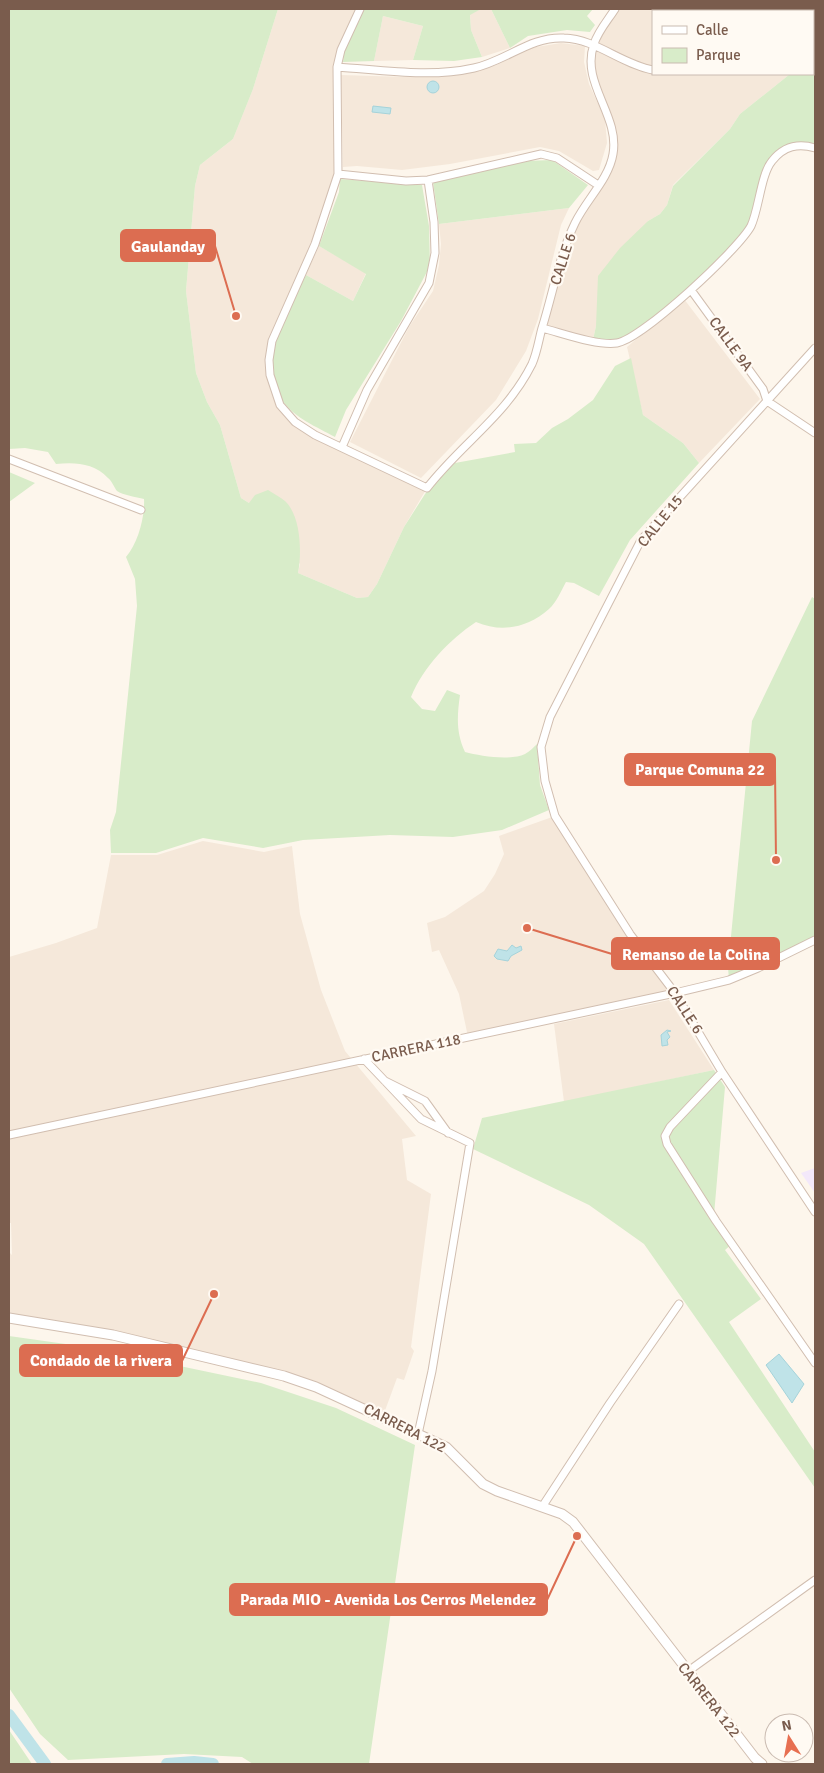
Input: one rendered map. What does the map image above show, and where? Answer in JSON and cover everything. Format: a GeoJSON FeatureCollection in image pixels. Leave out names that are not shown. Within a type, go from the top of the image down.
{"type":"FeatureCollection","features":[{"type":"Feature","properties":{"kind":"street"},"geometry":{"type":"LineString","coordinates":[[360,9],[341,50],[337,67],[338,174],[315,244],[272,341],[269,360],[270,375],[280,405],[295,422],[315,436],[342,447],[367,390],[429,283],[435,253],[434,222],[428,180]]}},
{"type":"Feature","properties":{"kind":"street","name":"CALLE 6"},"geometry":{"type":"LineString","coordinates":[[342,447],[428,488],[448,462],[486,427],[516,394],[533,362],[561,259],[575,223],[612,161],[615,141],[614,130],[592,72],[591,62],[594,45],[615,9]]}},
{"type":"Feature","properties":{"kind":"street"},"geometry":{"type":"LineString","coordinates":[[337,67],[413,72],[459,72],[492,63],[538,40],[564,38],[594,45],[627,63],[652,70]]}},
{"type":"Feature","properties":{"kind":"street"},"geometry":{"type":"LineString","coordinates":[[542,328],[605,343],[616,343],[630,339],[691,290],[743,237],[751,225],[770,162],[785,148],[802,144],[815,148]]}},
{"type":"Feature","properties":{"kind":"street"},"geometry":{"type":"LineString","coordinates":[[338,174],[406,181],[428,180],[541,154],[564,161],[598,185]]}},
{"type":"Feature","properties":{"kind":"street","name":"CALLE 9A"},"geometry":{"type":"LineString","coordinates":[[691,290],[763,389],[767,401]]}},
{"type":"Feature","properties":{"kind":"street","name":"CALLE 15"},"geometry":{"type":"LineString","coordinates":[[545,781],[542,747],[550,717],[641,540],[815,348]]}},
{"type":"Feature","properties":{"kind":"street"},"geometry":{"type":"LineString","coordinates":[[767,401],[815,433]]}},
{"type":"Feature","properties":{"kind":"street"},"geometry":{"type":"LineString","coordinates":[[9,459],[141,510]]}},
{"type":"Feature","properties":{"kind":"street","name":"CALLE 6"},"geometry":{"type":"LineString","coordinates":[[545,781],[555,816],[572,845],[630,934],[676,993],[722,1072],[815,1212]]}},
{"type":"Feature","properties":{"kind":"street","name":"CARRERA 118"},"geometry":{"type":"LineString","coordinates":[[9,1135],[676,993],[729,980],[815,940]]}},
{"type":"Feature","properties":{"kind":"street"},"geometry":{"type":"LineString","coordinates":[[364,1059],[380,1078],[422,1119],[470,1143],[432,1371],[418,1434]]}},
{"type":"Feature","properties":{"kind":"street"},"geometry":{"type":"LineString","coordinates":[[722,1072],[670,1127],[665,1136],[667,1144],[716,1221],[815,1364]]}},
{"type":"Feature","properties":{"kind":"street"},"geometry":{"type":"LineString","coordinates":[[380,1078],[425,1101],[449,1134]]}},
{"type":"Feature","properties":{"kind":"street"},"geometry":{"type":"LineString","coordinates":[[542,1507],[610,1403],[679,1304]]}},
{"type":"Feature","properties":{"kind":"street","name":"CARRERA 122"},"geometry":{"type":"LineString","coordinates":[[9,1318],[113,1335],[284,1376],[342,1397],[446,1447],[483,1484],[497,1491],[562,1514],[573,1522],[756,1762]]}},
{"type":"Feature","properties":{"kind":"street"},"geometry":{"type":"LineString","coordinates":[[687,1672],[815,1580]]}},
{"type":"Feature","properties":{"kind":"shaded area"},"geometry":{"type":"Polygon","coordinates":[[[278,9],[360,9],[341,50],[338,174],[315,244],[272,341],[275,394],[295,422],[427,488],[404,527],[377,584],[368,597],[357,598],[298,573],[300,564],[249,503],[241,498],[220,425],[207,402],[196,373],[186,291],[195,186],[200,165],[233,139],[253,89],[278,9]]]}},
{"type":"Feature","properties":{"kind":"shaded area"},"geometry":{"type":"Polygon","coordinates":[[[481,9],[491,9],[510,48],[482,57],[471,30],[470,14],[481,9]]]}},
{"type":"Feature","properties":{"kind":"shaded area"},"geometry":{"type":"Polygon","coordinates":[[[615,9],[761,9],[652,10],[652,75],[789,75],[740,114],[730,129],[673,185],[667,205],[660,214],[648,221],[596,326],[593,340],[542,328],[575,223],[603,178],[615,141],[595,82],[592,51],[615,9]]]}},
{"type":"Feature","properties":{"kind":"shaded area"},"geometry":{"type":"Polygon","coordinates":[[[383,16],[423,26],[413,60],[374,61],[383,16]]]}},
{"type":"Feature","properties":{"kind":"shaded area"},"geometry":{"type":"Polygon","coordinates":[[[561,43],[585,46],[584,62],[589,84],[605,119],[607,143],[599,170],[593,171],[559,151],[540,147],[450,164],[402,170],[357,166],[343,167],[341,75],[407,77],[459,75],[497,65],[530,48],[561,43]]]}},
{"type":"Feature","properties":{"kind":"shaded area"},"geometry":{"type":"Polygon","coordinates":[[[569,208],[561,225],[538,319],[526,351],[496,400],[421,478],[350,442],[409,327],[433,291],[439,265],[441,244],[439,224],[569,208]]]}},
{"type":"Feature","properties":{"kind":"shaded area"},"geometry":{"type":"Polygon","coordinates":[[[319,246],[366,273],[353,301],[306,275],[319,246]]]}},
{"type":"Feature","properties":{"kind":"shaded area"},"geometry":{"type":"Polygon","coordinates":[[[684,299],[760,399],[699,463],[683,443],[643,415],[627,347],[684,299]]]}},
{"type":"Feature","properties":{"kind":"shaded area"},"geometry":{"type":"Polygon","coordinates":[[[555,816],[572,845],[675,993],[468,1037],[459,994],[439,950],[432,952],[427,923],[445,917],[484,891],[495,874],[504,854],[499,836],[555,816]]]}},
{"type":"Feature","properties":{"kind":"shaded area"},"geometry":{"type":"Polygon","coordinates":[[[203,841],[264,852],[292,846],[300,914],[321,990],[345,1051],[416,1136],[402,1139],[407,1180],[431,1194],[411,1347],[414,1351],[404,1380],[397,1378],[383,1416],[316,1387],[113,1335],[9,1318],[9,1252],[12,1255],[11,1223],[9,1223],[9,957],[97,928],[111,855],[157,855],[203,841]]]}},
{"type":"Feature","properties":{"kind":"shaded area"},"geometry":{"type":"Polygon","coordinates":[[[669,1000],[714,1070],[564,1102],[554,1024],[669,1000]]]}},
{"type":"Feature","properties":{"kind":"shaded area"},"geometry":{"type":"Polygon","coordinates":[[[815,1168],[815,1193],[801,1173],[815,1168]]]}},
{"type":"Feature","properties":{"kind":"green space"},"geometry":{"type":"Polygon","coordinates":[[[9,9],[278,9],[253,89],[233,139],[200,165],[195,186],[186,291],[196,373],[207,402],[220,425],[241,498],[249,503],[255,495],[268,490],[285,501],[294,516],[299,535],[300,555],[298,573],[357,598],[368,597],[377,584],[404,527],[425,494],[442,474],[455,463],[515,452],[514,444],[536,443],[552,428],[568,419],[593,400],[615,366],[631,358],[643,415],[683,443],[699,463],[630,540],[599,596],[574,583],[566,582],[552,606],[532,621],[505,628],[476,622],[447,645],[430,664],[411,697],[422,709],[435,711],[447,690],[460,695],[458,724],[465,752],[487,756],[511,757],[525,754],[537,744],[540,785],[549,810],[502,830],[453,837],[390,835],[303,840],[263,848],[203,838],[156,853],[111,853],[110,830],[116,812],[137,606],[135,579],[126,557],[134,545],[140,530],[144,499],[117,491],[103,473],[90,466],[70,463],[56,464],[48,452],[25,448],[9,449],[9,9]]]}},
{"type":"Feature","properties":{"kind":"green space"},"geometry":{"type":"Polygon","coordinates":[[[362,9],[481,9],[470,15],[471,30],[482,57],[454,61],[413,60],[423,26],[383,16],[374,61],[343,62],[344,52],[362,9]]]}},
{"type":"Feature","properties":{"kind":"green space"},"geometry":{"type":"Polygon","coordinates":[[[491,9],[593,9],[587,16],[595,25],[590,32],[567,30],[528,36],[510,48],[491,9]]]}},
{"type":"Feature","properties":{"kind":"green space"},"geometry":{"type":"Polygon","coordinates":[[[815,9],[815,148],[802,144],[771,162],[751,225],[691,290],[630,339],[617,343],[593,340],[596,326],[598,276],[620,248],[648,221],[660,214],[667,205],[673,186],[730,129],[740,114],[789,75],[814,75],[814,10],[762,10],[815,9]]]}},
{"type":"Feature","properties":{"kind":"green space"},"geometry":{"type":"Polygon","coordinates":[[[552,160],[588,185],[569,208],[439,224],[433,182],[525,161],[552,160]]]}},
{"type":"Feature","properties":{"kind":"green space"},"geometry":{"type":"Polygon","coordinates":[[[340,179],[422,185],[429,226],[430,266],[401,321],[346,410],[335,437],[306,422],[287,406],[275,385],[272,369],[277,336],[306,275],[353,301],[366,274],[319,246],[339,192],[340,179]]]}},
{"type":"Feature","properties":{"kind":"green space"},"geometry":{"type":"Polygon","coordinates":[[[9,472],[35,483],[9,502],[9,472]]]}},
{"type":"Feature","properties":{"kind":"green space"},"geometry":{"type":"Polygon","coordinates":[[[812,597],[815,599],[815,940],[729,980],[728,967],[752,721],[812,597]]]}},
{"type":"Feature","properties":{"kind":"green space"},"geometry":{"type":"Polygon","coordinates":[[[714,1070],[725,1087],[714,1215],[733,1243],[725,1250],[761,1299],[729,1322],[815,1452],[815,1488],[644,1244],[589,1205],[473,1149],[482,1118],[714,1070]]]}},
{"type":"Feature","properties":{"kind":"green space"},"geometry":{"type":"Polygon","coordinates":[[[9,1336],[94,1348],[261,1383],[336,1408],[415,1445],[369,1764],[253,1764],[242,1757],[184,1754],[68,1760],[40,1734],[9,1688],[9,1336]]]}},
{"type":"Feature","properties":{"kind":"green space"},"geometry":{"type":"Polygon","coordinates":[[[9,1730],[32,1764],[9,1764],[9,1730]]]}},
{"type":"Feature","properties":{"kind":"water"},"geometry":{"type":"Polygon","coordinates":[[[431,81],[435,81],[439,87],[435,93],[431,93],[427,89],[427,85],[431,81]]]}},
{"type":"Feature","properties":{"kind":"water"},"geometry":{"type":"Polygon","coordinates":[[[373,106],[391,108],[390,114],[372,112],[373,106]]]}},
{"type":"Feature","properties":{"kind":"water"},"geometry":{"type":"Polygon","coordinates":[[[512,945],[516,948],[521,946],[522,950],[511,956],[508,961],[497,959],[494,956],[498,949],[507,951],[512,945]]]}},
{"type":"Feature","properties":{"kind":"water"},"geometry":{"type":"Polygon","coordinates":[[[667,1030],[671,1031],[667,1032],[670,1037],[667,1040],[668,1045],[662,1046],[661,1035],[667,1030]]]}},
{"type":"Feature","properties":{"kind":"water"},"geometry":{"type":"Polygon","coordinates":[[[779,1354],[804,1384],[792,1403],[766,1365],[779,1354]]]}},
{"type":"Feature","properties":{"kind":"waterway"},"geometry":{"type":"LineString","coordinates":[[9,1715],[45,1764]]}},
{"type":"Feature","properties":{"kind":"waterway"},"geometry":{"type":"LineString","coordinates":[[167,1764],[194,1762],[213,1764]]}},
{"type":"Feature","properties":{"kind":"place","name":"Gaulanday"},"geometry":{"type":"Point","coordinates":[236,316]}},
{"type":"Feature","properties":{"kind":"place","name":"Parque Comuna 22"},"geometry":{"type":"Point","coordinates":[776,860]}},
{"type":"Feature","properties":{"kind":"place","name":"Remanso de la Colina"},"geometry":{"type":"Point","coordinates":[527,928]}},
{"type":"Feature","properties":{"kind":"place","name":"Condado de la rivera"},"geometry":{"type":"Point","coordinates":[214,1294]}},
{"type":"Feature","properties":{"kind":"place","name":"Parada MIO - Avenida Los Cerros Melendez"},"geometry":{"type":"Point","coordinates":[577,1536]}}]}
